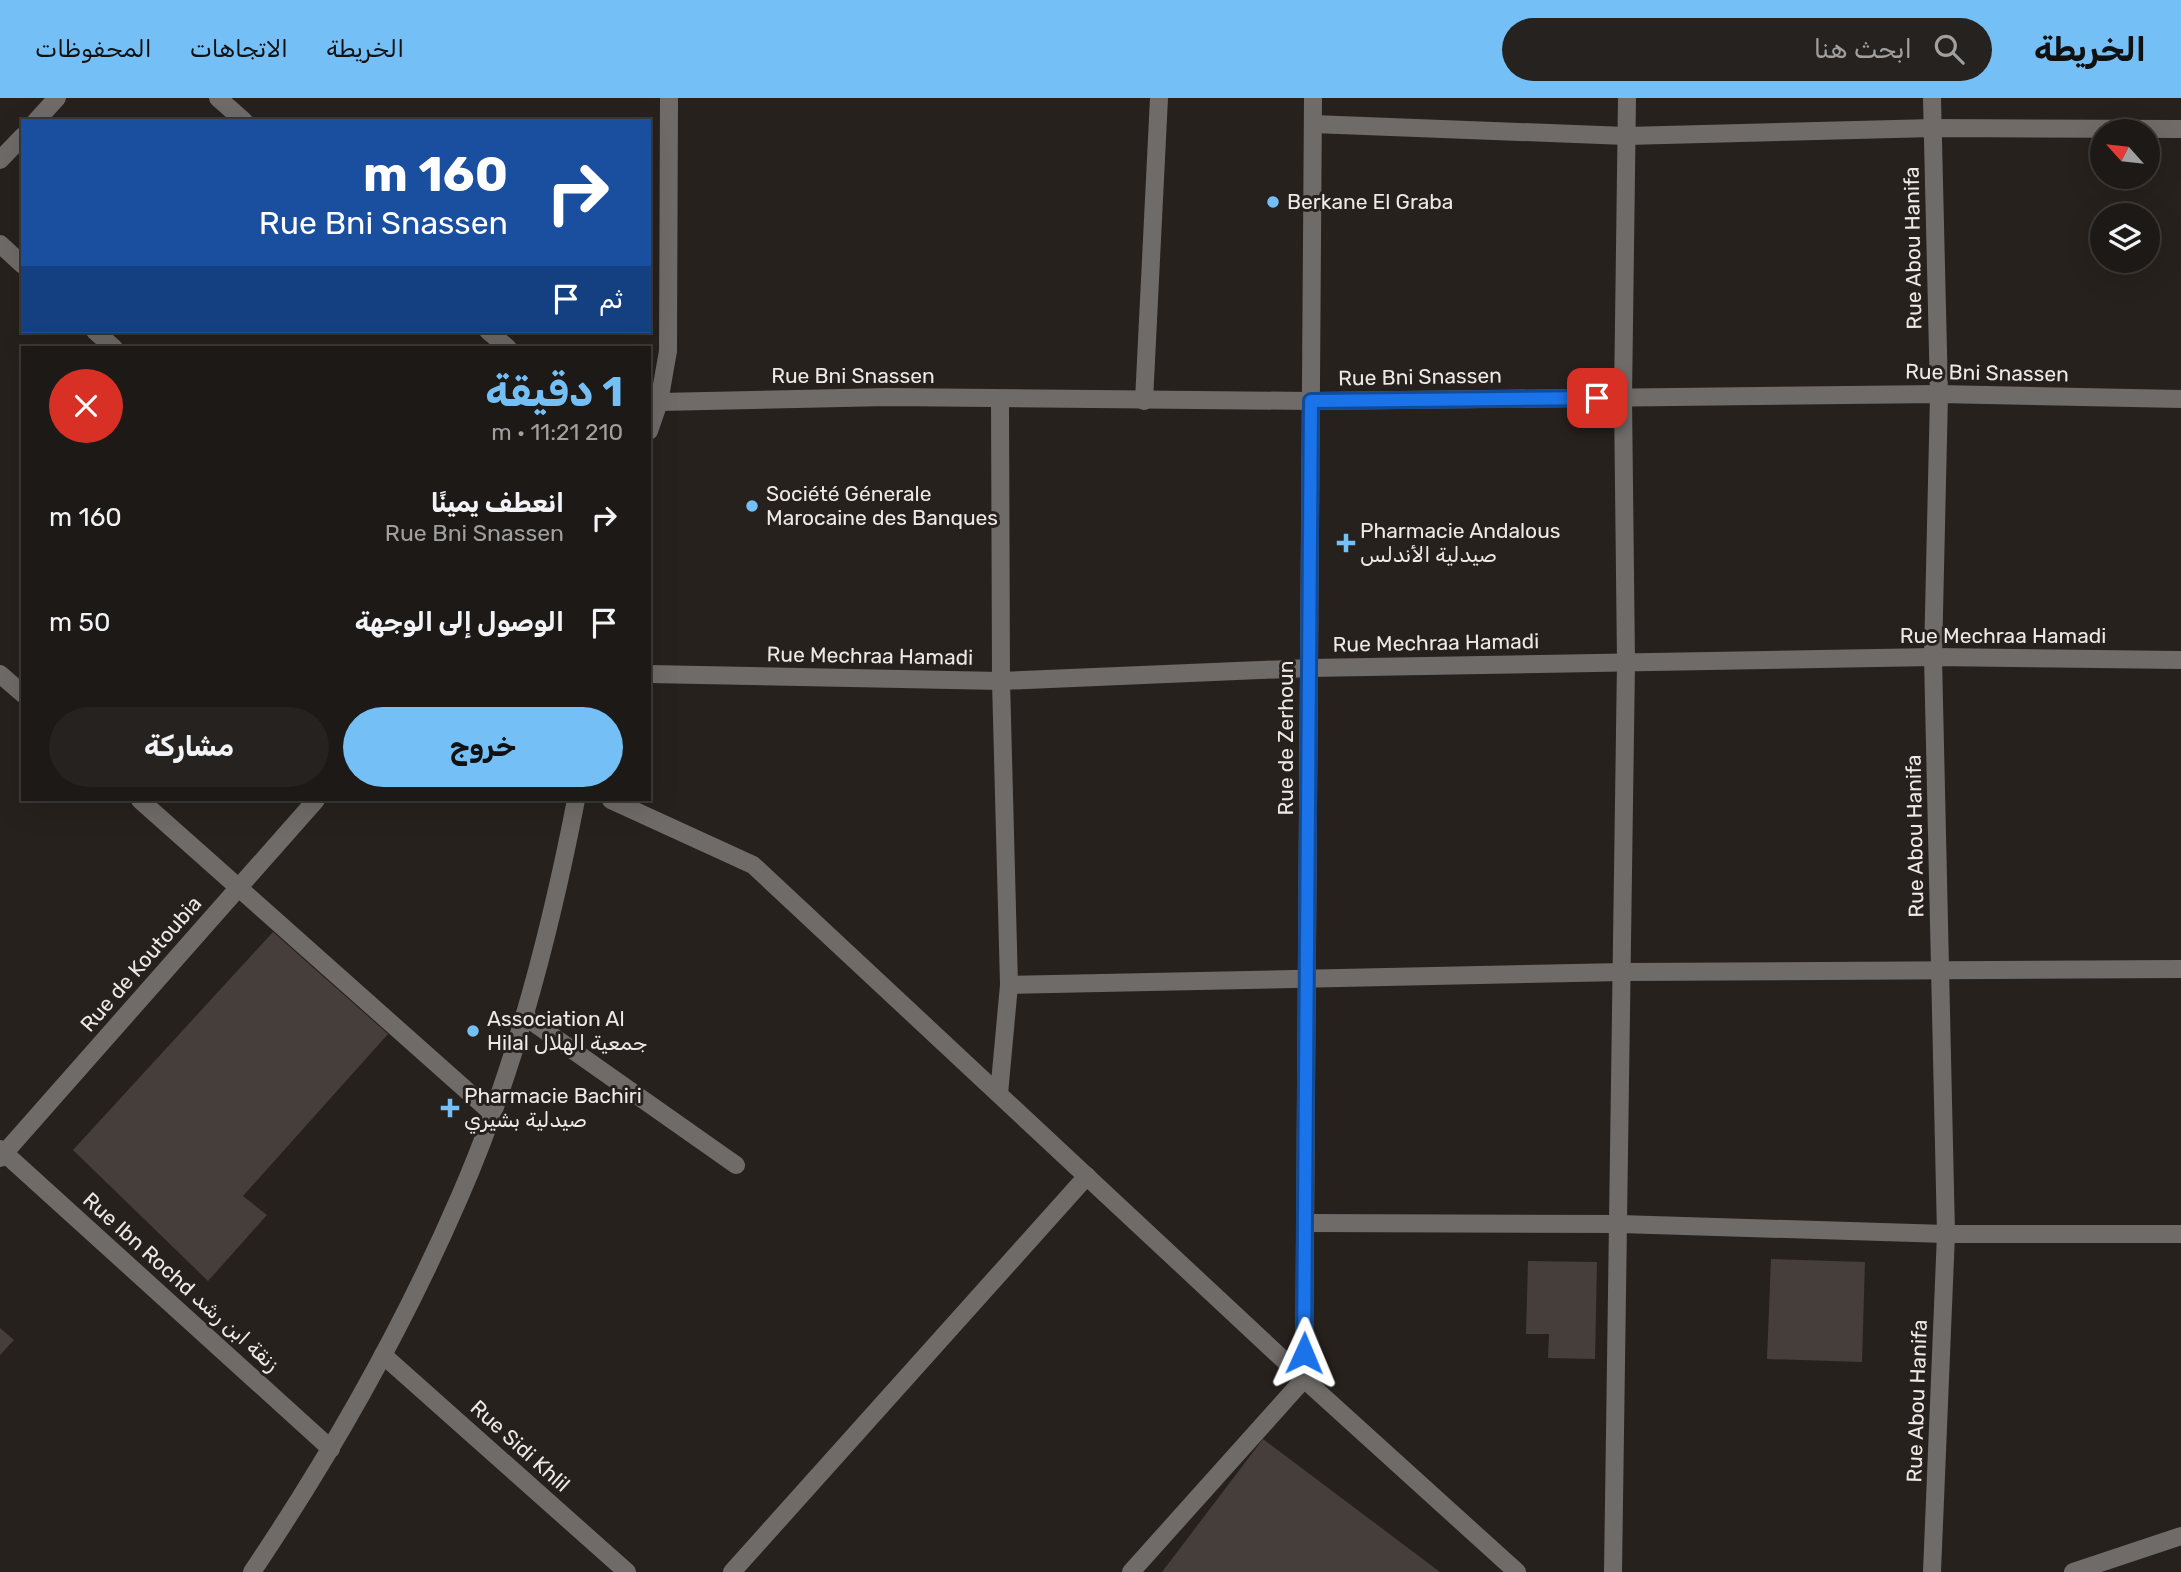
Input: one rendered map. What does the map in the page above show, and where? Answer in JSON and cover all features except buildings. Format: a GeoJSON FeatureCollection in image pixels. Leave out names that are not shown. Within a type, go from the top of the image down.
{"type":"FeatureCollection","features":[{"type":"Feature","properties":{"kind":"street"},"geometry":{"type":"LineString","coordinates":[[38,119],[57,98]]}},
{"type":"Feature","properties":{"kind":"street"},"geometry":{"type":"LineString","coordinates":[[218,98],[242,119]]}},
{"type":"Feature","properties":{"kind":"street"},"geometry":{"type":"LineString","coordinates":[[651,425],[659,402],[668,351],[669,98]]}},
{"type":"Feature","properties":{"kind":"street"},"geometry":{"type":"LineString","coordinates":[[1144,401],[1159,98]]}},
{"type":"Feature","properties":{"kind":"street","name":"Rue de Zerhoun"},"geometry":{"type":"LineString","coordinates":[[1304,1379],[1313,98]]}},
{"type":"Feature","properties":{"kind":"street"},"geometry":{"type":"LineString","coordinates":[[1613,1572],[1626,662],[1623,398],[1627,98]]}},
{"type":"Feature","properties":{"kind":"street","name":"Rue Abou Hanifa"},"geometry":{"type":"LineString","coordinates":[[1932,98],[1940,394],[1933,657],[1946,1234],[1933,1572]]}},
{"type":"Feature","properties":{"kind":"street"},"geometry":{"type":"LineString","coordinates":[[1313,124],[1626,136],[1933,128],[2181,130]]}},
{"type":"Feature","properties":{"kind":"street"},"geometry":{"type":"LineString","coordinates":[[0,160],[21,138]]}},
{"type":"Feature","properties":{"kind":"street"},"geometry":{"type":"LineString","coordinates":[[0,244],[21,263]]}},
{"type":"Feature","properties":{"kind":"street"},"geometry":{"type":"LineString","coordinates":[[96,333],[112,346]]}},
{"type":"Feature","properties":{"kind":"street"},"geometry":{"type":"LineString","coordinates":[[490,333],[506,346]]}},
{"type":"Feature","properties":{"kind":"street","name":"Rue Bni Snassen"},"geometry":{"type":"LineString","coordinates":[[659,402],[888,397],[1311,401],[1940,394],[2181,399]]}},
{"type":"Feature","properties":{"kind":"street"},"geometry":{"type":"LineString","coordinates":[[999,1094],[1009,985],[1001,681],[1000,400]]}},
{"type":"Feature","properties":{"kind":"street","name":"Rue Mechraa Hamadi"},"geometry":{"type":"LineString","coordinates":[[651,674],[1001,681],[1310,668],[1626,662],[1933,657],[2181,660]]}},
{"type":"Feature","properties":{"kind":"street"},"geometry":{"type":"LineString","coordinates":[[0,674],[21,692]]}},
{"type":"Feature","properties":{"kind":"street"},"geometry":{"type":"LineString","coordinates":[[141,801],[492,1113]]}},
{"type":"Feature","properties":{"kind":"street","name":"Rue de Koutoubia"},"geometry":{"type":"LineString","coordinates":[[2,1154],[315,801]]}},
{"type":"Feature","properties":{"kind":"street"},"geometry":{"type":"LineString","coordinates":[[252,1572],[331,1449],[383,1355],[460,1195],[492,1113],[524,1016],[564,863],[576,801]]}},
{"type":"Feature","properties":{"kind":"street"},"geometry":{"type":"LineString","coordinates":[[613,801],[753,865],[1304,1379],[1517,1572]]}},
{"type":"Feature","properties":{"kind":"street"},"geometry":{"type":"LineString","coordinates":[[1009,985],[1623,972],[2181,970]]}},
{"type":"Feature","properties":{"kind":"street"},"geometry":{"type":"LineString","coordinates":[[524,1016],[736,1165]]}},
{"type":"Feature","properties":{"kind":"street","name":"Rue Ibn Rochd زنقة ابن رشد"},"geometry":{"type":"LineString","coordinates":[[2,1154],[331,1449]]}},
{"type":"Feature","properties":{"kind":"street"},"geometry":{"type":"LineString","coordinates":[[732,1572],[1087,1176]]}},
{"type":"Feature","properties":{"kind":"street"},"geometry":{"type":"LineString","coordinates":[[1306,1223],[1620,1224],[1946,1234],[2181,1234]]}},
{"type":"Feature","properties":{"kind":"street","name":"Rue Sidi Khlil"},"geometry":{"type":"LineString","coordinates":[[383,1355],[627,1572]]}},
{"type":"Feature","properties":{"kind":"street"},"geometry":{"type":"LineString","coordinates":[[1131,1572],[1304,1379]]}},
{"type":"Feature","properties":{"kind":"street"},"geometry":{"type":"LineString","coordinates":[[2073,1572],[2181,1536]]}},
{"type":"Feature","properties":{"kind":"place","name":"Berkane El Graba"},"geometry":{"type":"Point","coordinates":[1273,202]}},
{"type":"Feature","properties":{"kind":"place","name":"Société Génerale Marocaine des Banques"},"geometry":{"type":"Point","coordinates":[752,506]}},
{"type":"Feature","properties":{"kind":"place","name":"Pharmacie Andalous صيدلية الأندلس"},"geometry":{"type":"Point","coordinates":[1346,543]}},
{"type":"Feature","properties":{"kind":"place","name":"Association Al Hilal جمعية الهلال"},"geometry":{"type":"Point","coordinates":[473,1031]}},
{"type":"Feature","properties":{"kind":"place","name":"Pharmacie Bachiri صيدلية بشيري"},"geometry":{"type":"Point","coordinates":[450,1108]}},
{"type":"Feature","properties":{"kind":"route"},"geometry":{"type":"LineString","coordinates":[[1304,1353],[1311,401],[1597,398]]}}]}
